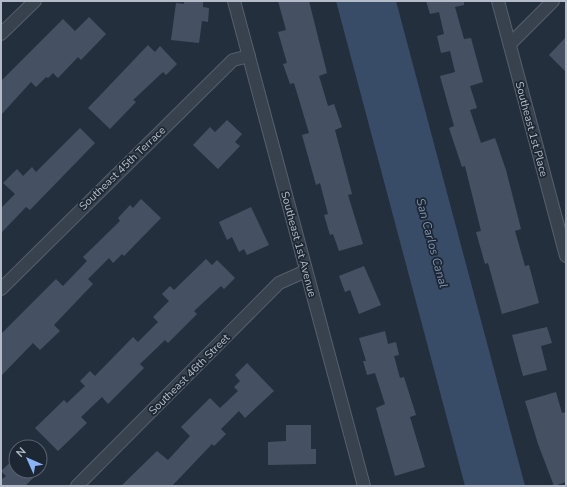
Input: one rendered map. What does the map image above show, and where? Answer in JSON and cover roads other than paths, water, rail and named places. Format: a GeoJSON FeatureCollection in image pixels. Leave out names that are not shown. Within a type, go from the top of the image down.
{"type":"FeatureCollection","features":[{"type":"Feature","properties":{"kind":"street"},"geometry":{"type":"LineString","coordinates":[[1,34],[34,1]]}},
{"type":"Feature","properties":{"kind":"street","name":"Southeast 1st Avenue"},"geometry":{"type":"LineString","coordinates":[[234,1],[306,271],[360,484]]}},
{"type":"Feature","properties":{"kind":"street","name":"Southeast 1st Place"},"geometry":{"type":"LineString","coordinates":[[498,1],[566,256]]}},
{"type":"Feature","properties":{"kind":"street"},"geometry":{"type":"LineString","coordinates":[[510,44],[554,1]]}},
{"type":"Feature","properties":{"kind":"street","name":"Southeast 45th Terrace"},"geometry":{"type":"LineString","coordinates":[[1,289],[233,60],[249,56]]}},
{"type":"Feature","properties":{"kind":"street","name":"Southeast 46th Street"},"geometry":{"type":"LineString","coordinates":[[77,486],[279,283],[306,271]]}},
{"type":"Feature","properties":{"kind":"water","name":"San Carlos Canal"},"geometry":{"type":"Polygon","coordinates":[[[336,1],[396,1],[525,486],[465,486],[336,1]]]}}]}
